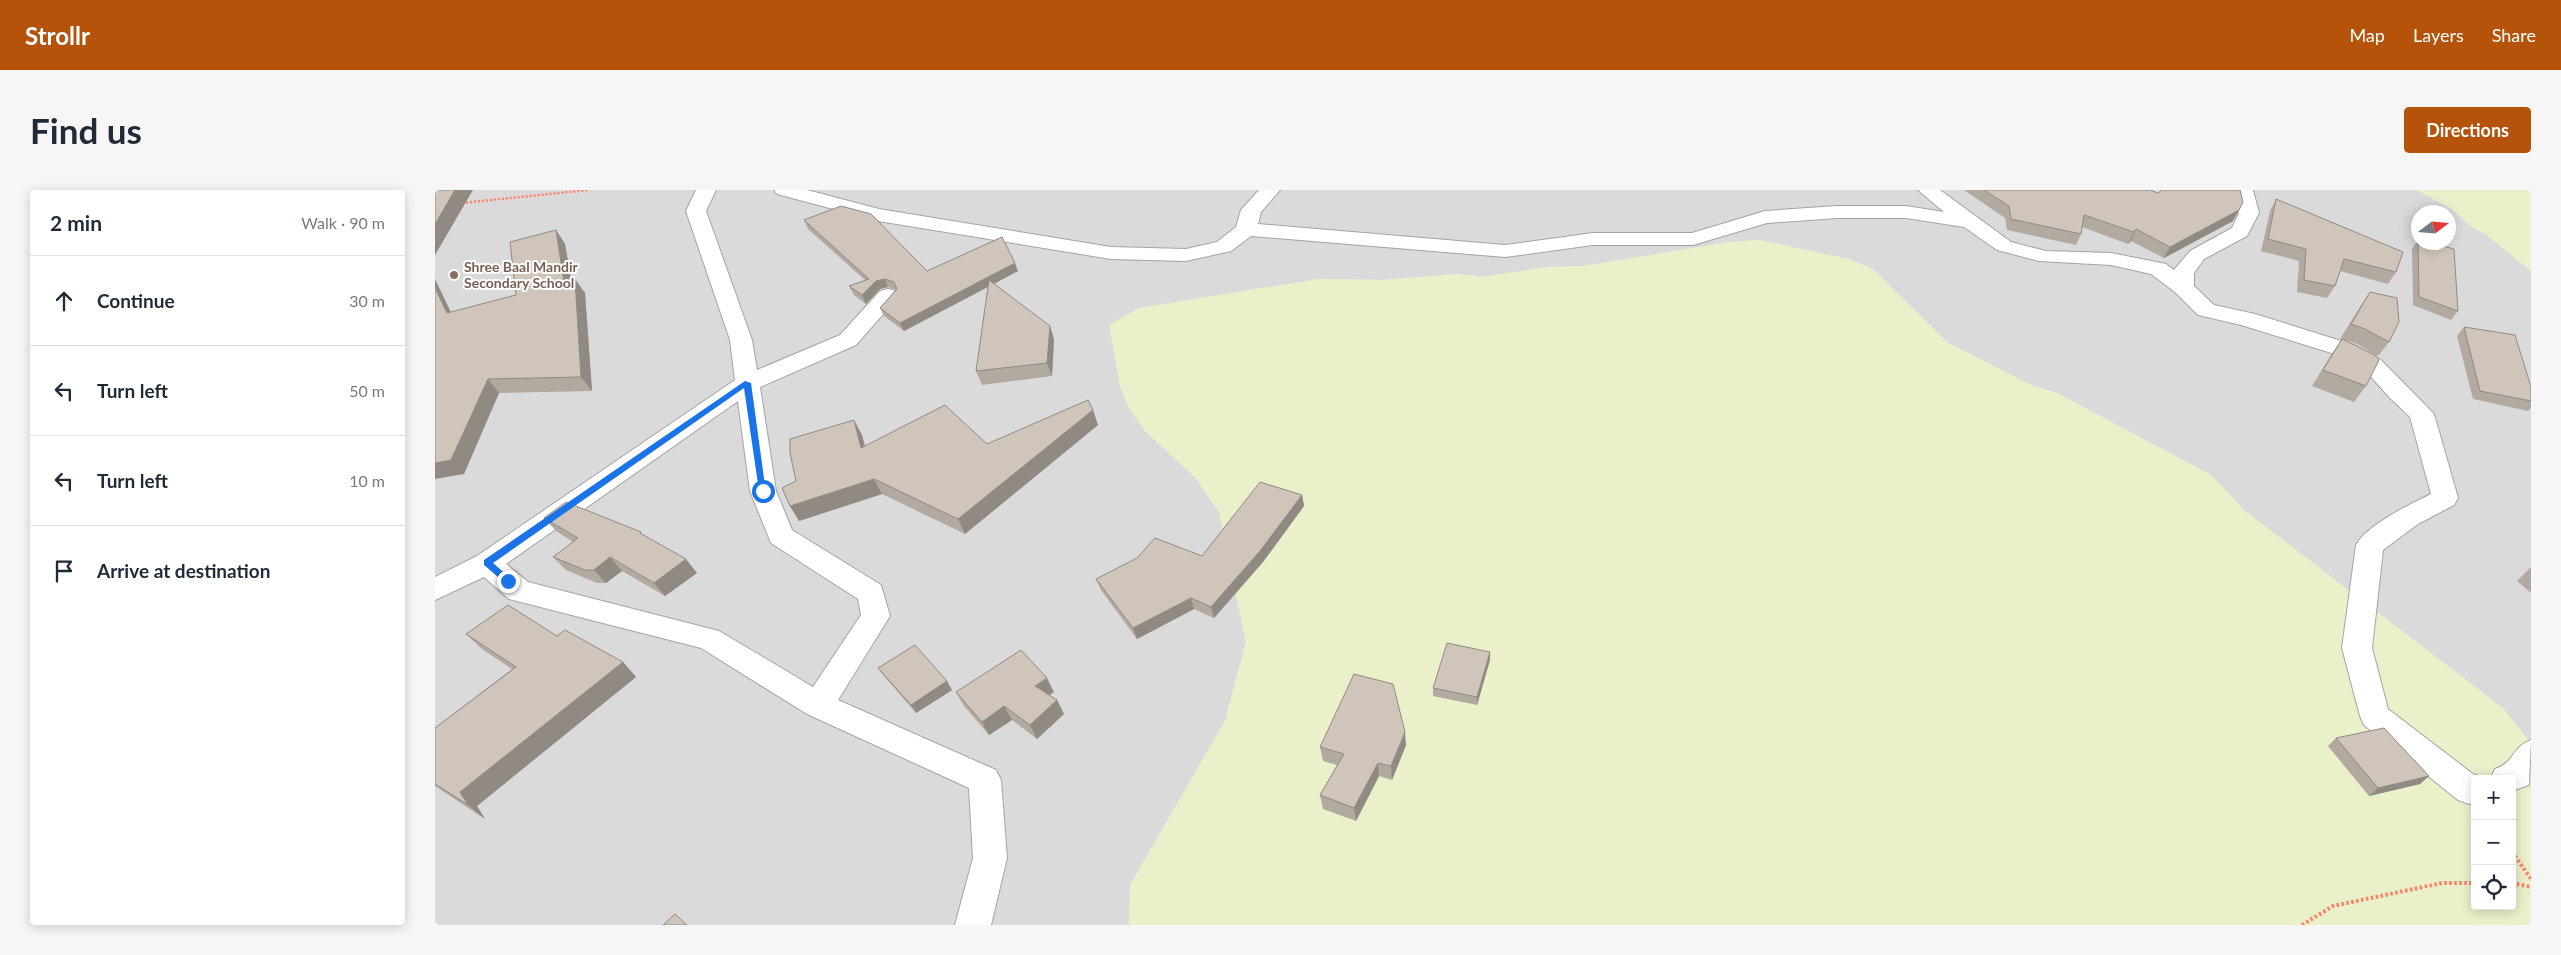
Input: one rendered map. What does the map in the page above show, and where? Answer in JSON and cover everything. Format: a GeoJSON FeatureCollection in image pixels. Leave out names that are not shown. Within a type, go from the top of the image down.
{"type":"FeatureCollection","features":[{"type":"Feature","properties":{"kind":"street"},"geometry":{"type":"LineString","coordinates":[[706,190],[696,211],[741,340],[763,491],[781,536],[871,593],[873,600],[876,616],[818,705]]}},
{"type":"Feature","properties":{"kind":"street"},"geometry":{"type":"LineString","coordinates":[[784,190],[877,215],[1111,253],[1186,255],[1224,247],[1246,229],[1251,210],[1270,190]]}},
{"type":"Feature","properties":{"kind":"street"},"geometry":{"type":"LineString","coordinates":[[1928,190],[2004,246],[2047,257],[2111,260],[2158,269],[2183,287],[2206,310],[2247,319],[2346,350],[2373,365],[2396,391],[2422,414],[2445,498],[2409,517],[2370,545],[2357,648],[2375,716],[2469,790],[2471,789]]}},
{"type":"Feature","properties":{"kind":"street"},"geometry":{"type":"LineString","coordinates":[[2183,287],[2183,272],[2197,255],[2240,232],[2249,213],[2243,190]]}},
{"type":"Feature","properties":{"kind":"street"},"geometry":{"type":"LineString","coordinates":[[1246,229],[1505,251],[1593,239],[1693,239],[1765,217],[1837,212],[1906,212],[1970,222]]}},
{"type":"Feature","properties":{"kind":"street"},"geometry":{"type":"LineString","coordinates":[[435,589],[487,562],[747,383],[847,340],[888,296]]}},
{"type":"Feature","properties":{"kind":"street"},"geometry":{"type":"LineString","coordinates":[[487,562],[519,590],[709,639],[818,705],[985,780],[990,858],[973,925]]}},
{"type":"Feature","properties":{"kind":"street"},"geometry":{"type":"LineString","coordinates":[[2516,776],[2531,754]]}},
{"type":"Feature","properties":{"kind":"path"},"geometry":{"type":"LineString","coordinates":[[453,202],[471,204],[588,190]]}},
{"type":"Feature","properties":{"kind":"path"},"geometry":{"type":"LineString","coordinates":[[2516,858],[2531,879]]}},
{"type":"Feature","properties":{"kind":"path"},"geometry":{"type":"LineString","coordinates":[[2302,925],[2333,906],[2442,883],[2471,883]]}},
{"type":"Feature","properties":{"kind":"path"},"geometry":{"type":"LineString","coordinates":[[2516,884],[2531,888]]}},
{"type":"Feature","properties":{"kind":"shaded area"},"geometry":{"type":"Polygon","coordinates":[[[435,190],[2417,190],[2444,205],[2411,205],[2411,250],[2456,250],[2456,213],[2473,228],[2484,233],[2531,271],[2531,743],[2502,708],[2245,511],[2211,475],[2055,392],[2033,386],[1948,343],[1873,269],[1848,259],[1760,240],[1729,242],[1583,266],[1547,267],[1482,277],[1458,274],[1382,280],[1319,279],[1139,308],[1144,430],[1195,477],[1219,512],[1246,642],[1225,721],[1130,885],[1129,925],[435,925],[435,190]]]}},
{"type":"Feature","properties":{"kind":"green space"},"geometry":{"type":"Polygon","coordinates":[[[2417,190],[2531,190],[2531,271],[2484,233],[2473,228],[2456,212],[2456,205],[2445,205],[2417,190]]]}},
{"type":"Feature","properties":{"kind":"green space"},"geometry":{"type":"Polygon","coordinates":[[[1760,240],[1848,259],[1873,269],[1948,343],[2033,386],[2055,392],[2211,475],[2245,511],[2503,708],[2531,743],[2531,925],[1129,925],[1130,885],[1225,721],[1246,642],[1219,512],[1195,477],[1144,430],[1129,408],[1120,386],[1109,325],[1139,308],[1319,279],[1382,280],[1458,274],[1482,277],[1547,267],[1583,266],[1729,242],[1760,240]]]}},
{"type":"Feature","properties":{"kind":"building"},"geometry":{"type":"Polygon","coordinates":[[[435,190],[455,190],[435,224],[435,190]]]}},
{"type":"Feature","properties":{"kind":"building"},"geometry":{"type":"Polygon","coordinates":[[[1984,190],[2150,190],[2158,193],[2162,190],[2240,190],[2243,202],[2239,210],[2170,247],[2136,229],[2134,232],[2084,215],[2081,234],[2011,219],[2009,206],[1984,190]]]}},
{"type":"Feature","properties":{"kind":"building"},"geometry":{"type":"Polygon","coordinates":[[[2276,199],[2403,252],[2396,272],[2344,259],[2335,286],[2304,280],[2306,249],[2268,239],[2276,199]]]}},
{"type":"Feature","properties":{"kind":"building"},"geometry":{"type":"Polygon","coordinates":[[[841,206],[871,214],[927,271],[1002,237],[1015,263],[900,323],[880,308],[897,289],[894,282],[885,279],[876,281],[862,295],[849,286],[869,279],[804,220],[841,206]]]}},
{"type":"Feature","properties":{"kind":"building"},"geometry":{"type":"Polygon","coordinates":[[[556,230],[564,282],[575,279],[581,377],[488,379],[451,460],[435,463],[435,288],[447,313],[516,295],[510,242],[556,230]]]}},
{"type":"Feature","properties":{"kind":"building"},"geometry":{"type":"Polygon","coordinates":[[[2418,250],[2454,250],[2458,311],[2419,297],[2418,250]]]}},
{"type":"Feature","properties":{"kind":"building"},"geometry":{"type":"Polygon","coordinates":[[[989,280],[1050,326],[1047,363],[976,371],[989,280]]]}},
{"type":"Feature","properties":{"kind":"building"},"geometry":{"type":"Polygon","coordinates":[[[2370,292],[2397,298],[2399,322],[2389,342],[2351,324],[2370,292]]]}},
{"type":"Feature","properties":{"kind":"building"},"geometry":{"type":"Polygon","coordinates":[[[2464,327],[2515,335],[2531,387],[2531,401],[2480,391],[2464,327]]]}},
{"type":"Feature","properties":{"kind":"building"},"geometry":{"type":"Polygon","coordinates":[[[2342,339],[2375,355],[2379,360],[2366,386],[2323,370],[2342,339]]]}},
{"type":"Feature","properties":{"kind":"building"},"geometry":{"type":"Polygon","coordinates":[[[1088,400],[1093,410],[958,519],[874,479],[790,506],[782,488],[796,481],[790,453],[790,439],[854,420],[861,448],[945,405],[987,444],[1088,400]]]}},
{"type":"Feature","properties":{"kind":"building"},"geometry":{"type":"Polygon","coordinates":[[[1260,482],[1302,495],[1260,551],[1211,607],[1191,598],[1133,628],[1096,579],[1137,558],[1155,538],[1202,556],[1260,482]]]}},
{"type":"Feature","properties":{"kind":"building"},"geometry":{"type":"Polygon","coordinates":[[[566,502],[641,532],[686,559],[654,583],[610,557],[594,570],[585,570],[553,557],[578,538],[544,518],[566,502]]]}},
{"type":"Feature","properties":{"kind":"building"},"geometry":{"type":"Polygon","coordinates":[[[508,605],[557,636],[565,630],[623,662],[460,792],[468,805],[435,784],[435,728],[516,667],[466,634],[508,605]]]}},
{"type":"Feature","properties":{"kind":"building"},"geometry":{"type":"Polygon","coordinates":[[[1447,643],[1490,652],[1477,697],[1433,688],[1447,643]]]}},
{"type":"Feature","properties":{"kind":"building"},"geometry":{"type":"Polygon","coordinates":[[[915,645],[947,681],[911,705],[878,668],[915,645]]]}},
{"type":"Feature","properties":{"kind":"building"},"geometry":{"type":"Polygon","coordinates":[[[1021,650],[1047,678],[1035,686],[1057,700],[1030,725],[1004,706],[982,722],[956,692],[1021,650]]]}},
{"type":"Feature","properties":{"kind":"building"},"geometry":{"type":"Polygon","coordinates":[[[1354,674],[1393,684],[1405,732],[1391,766],[1378,763],[1354,808],[1320,795],[1344,754],[1320,747],[1354,674]]]}},
{"type":"Feature","properties":{"kind":"building"},"geometry":{"type":"Polygon","coordinates":[[[2384,728],[2429,776],[2378,788],[2336,738],[2384,728]]]}},
{"type":"Feature","properties":{"kind":"building"},"geometry":{"type":"Polygon","coordinates":[[[675,914],[687,925],[663,925],[675,914]]]}},
{"type":"Feature","properties":{"kind":"place","name":"Shree Baal Mandir Secondary School"},"geometry":{"type":"Point","coordinates":[454,275]}},
{"type":"Feature","properties":{"kind":"route"},"geometry":{"type":"LineString","coordinates":[[508,581],[487,562],[747,383],[763,491]]}}]}
